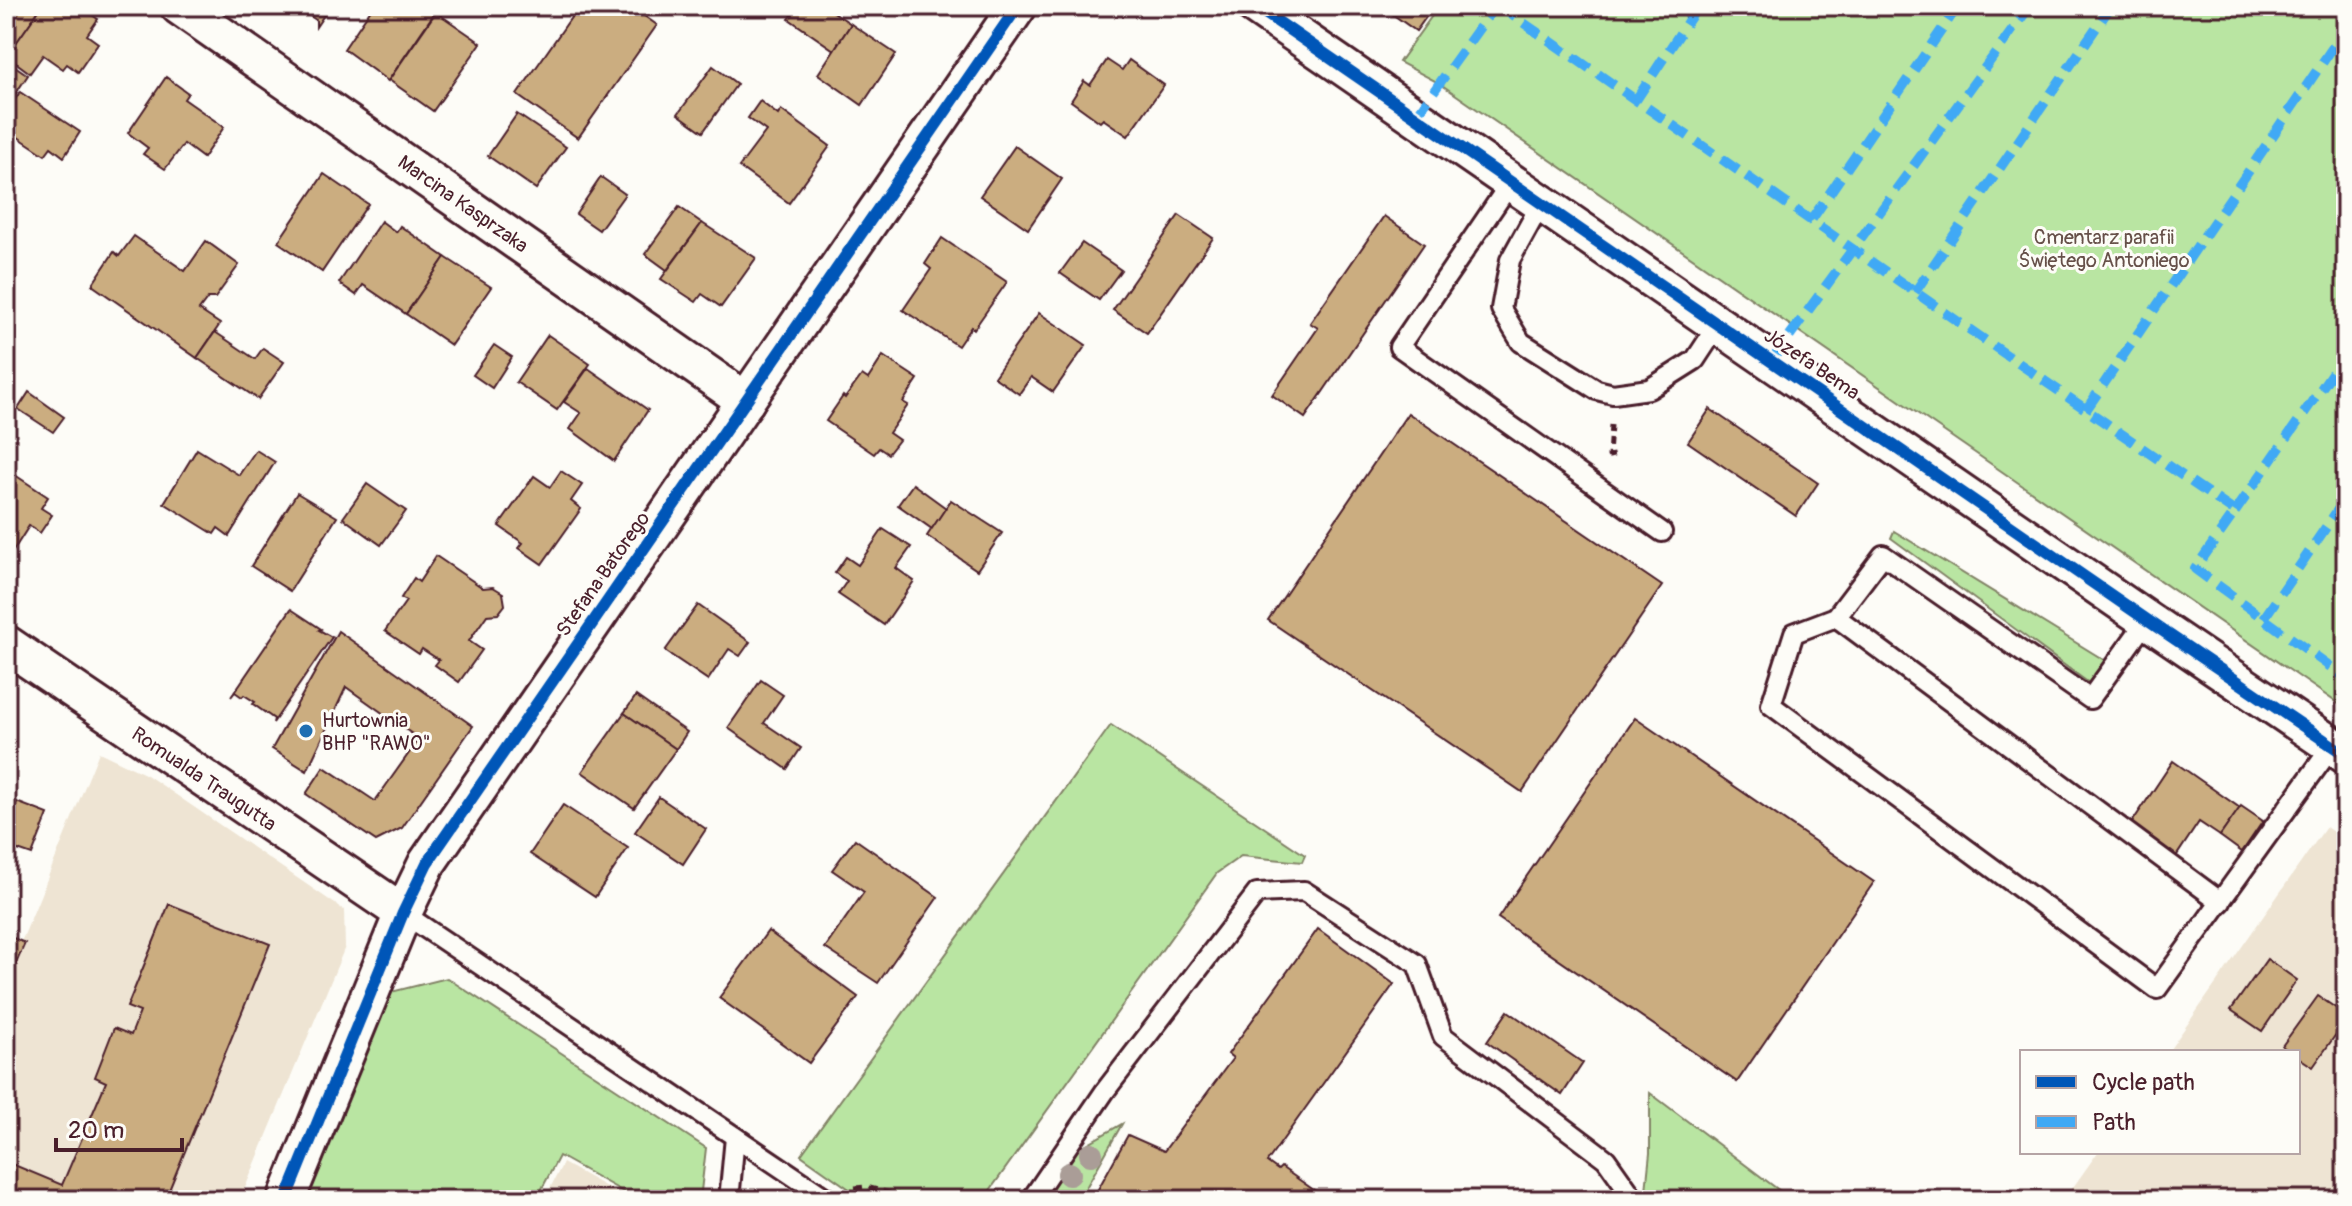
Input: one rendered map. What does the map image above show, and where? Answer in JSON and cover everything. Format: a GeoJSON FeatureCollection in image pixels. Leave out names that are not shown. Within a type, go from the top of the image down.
{"type":"FeatureCollection","features":[{"type":"Feature","properties":{"kind":"street","name":"Marcina Kasprzaka"},"geometry":{"type":"LineString","coordinates":[[179,6],[746,401]]}},
{"type":"Feature","properties":{"kind":"street","name":"Stefana Batorego"},"geometry":{"type":"LineString","coordinates":[[286,1200],[403,913],[427,863],[1018,6]]}},
{"type":"Feature","properties":{"kind":"street","name":"Józefa Bema"},"geometry":{"type":"LineString","coordinates":[[1255,6],[2339,750]]}},
{"type":"Feature","properties":{"kind":"street","name":"Romualda Traugutta"},"geometry":{"type":"LineString","coordinates":[[6,644],[403,913]]}},
{"type":"Feature","properties":{"kind":"lane"},"geometry":{"type":"LineString","coordinates":[[1511,182],[1399,347],[1662,532]]}},
{"type":"Feature","properties":{"kind":"lane"},"geometry":{"type":"LineString","coordinates":[[1542,202],[1510,260],[1501,309],[1521,342],[1597,390],[1613,394],[1649,389],[1695,360],[1718,325]]}},
{"type":"Feature","properties":{"kind":"lane"},"geometry":{"type":"LineString","coordinates":[[2147,620],[2090,699],[1883,555],[1836,617],[1794,633],[1771,705],[2157,989],[2339,750]]}},
{"type":"Feature","properties":{"kind":"lane"},"geometry":{"type":"LineString","coordinates":[[1836,617],[2221,902]]}},
{"type":"Feature","properties":{"kind":"lane"},"geometry":{"type":"LineString","coordinates":[[1031,1200],[1105,1091],[1257,893],[1304,891],[1417,964],[1443,1036],[1606,1159],[1635,1200]]}},
{"type":"Feature","properties":{"kind":"lane"},"geometry":{"type":"LineString","coordinates":[[403,913],[821,1195]]}},
{"type":"Feature","properties":{"kind":"lane"},"geometry":{"type":"LineString","coordinates":[[729,1200],[735,1137]]}},
{"type":"Feature","properties":{"kind":"path"},"geometry":{"type":"LineString","coordinates":[[1613,394],[1609,456],[1617,454]]}},
{"type":"Feature","properties":{"kind":"path"},"geometry":{"type":"LineString","coordinates":[[821,1195],[866,1187],[916,1200]]}},
{"type":"Feature","properties":{"kind":"shaded area"},"geometry":{"type":"Polygon","coordinates":[[[99,752],[147,775],[344,910],[345,947],[240,1200],[6,1200],[6,974],[99,752]]]}},
{"type":"Feature","properties":{"kind":"shaded area"},"geometry":{"type":"Polygon","coordinates":[[[2326,827],[2346,841],[2346,1200],[2064,1200],[2097,1154],[2300,1154],[2300,1050],[2169,1050],[2326,827]]]}},
{"type":"Feature","properties":{"kind":"shaded area"},"geometry":{"type":"Polygon","coordinates":[[[563,1163],[630,1200],[544,1200],[563,1163]]]}},
{"type":"Feature","properties":{"kind":"green space","name":"Cmentarz parafii Świętego Antoniego"},"geometry":{"type":"Polygon","coordinates":[[[1439,6],[2346,6],[2346,709],[1439,83],[1399,62],[1439,6]]]}},
{"type":"Feature","properties":{"kind":"green space"},"geometry":{"type":"Polygon","coordinates":[[[1894,531],[2109,663],[2093,686],[1891,538],[1894,531]]]}},
{"type":"Feature","properties":{"kind":"green space"},"geometry":{"type":"Polygon","coordinates":[[[1111,725],[1305,855],[1302,862],[1241,856],[1217,873],[983,1200],[865,1200],[801,1155],[1111,725]]]}},
{"type":"Feature","properties":{"kind":"green space"},"geometry":{"type":"Polygon","coordinates":[[[447,978],[706,1148],[700,1200],[638,1200],[559,1156],[536,1200],[306,1200],[391,992],[447,978]]]}},
{"type":"Feature","properties":{"kind":"green space"},"geometry":{"type":"Polygon","coordinates":[[[1650,1093],[1792,1200],[1645,1200],[1650,1153],[1650,1093]]]}},
{"type":"Feature","properties":{"kind":"green space"},"geometry":{"type":"Polygon","coordinates":[[[1122,1124],[1079,1200],[1040,1200],[1069,1154],[1122,1124]]]}},
{"type":"Feature","properties":{"kind":"building"},"geometry":{"type":"Polygon","coordinates":[[[6,6],[42,6],[7,56],[6,56],[6,6]]]}},
{"type":"Feature","properties":{"kind":"building"},"geometry":{"type":"Polygon","coordinates":[[[42,6],[78,6],[98,19],[87,35],[98,43],[78,72],[67,64],[63,69],[43,55],[30,73],[7,56],[42,6]]]}},
{"type":"Feature","properties":{"kind":"building"},"geometry":{"type":"Polygon","coordinates":[[[295,6],[330,6],[316,27],[316,20],[295,6]]]}},
{"type":"Feature","properties":{"kind":"building"},"geometry":{"type":"Polygon","coordinates":[[[373,6],[426,6],[435,12],[388,81],[344,49],[373,6]]]}},
{"type":"Feature","properties":{"kind":"building"},"geometry":{"type":"Polygon","coordinates":[[[579,6],[630,6],[657,25],[578,138],[517,95],[579,6]]]}},
{"type":"Feature","properties":{"kind":"building"},"geometry":{"type":"Polygon","coordinates":[[[799,6],[825,6],[851,24],[834,50],[789,19],[799,6]]]}},
{"type":"Feature","properties":{"kind":"building"},"geometry":{"type":"Polygon","coordinates":[[[1381,6],[1434,6],[1416,31],[1381,6]]]}},
{"type":"Feature","properties":{"kind":"building"},"geometry":{"type":"Polygon","coordinates":[[[436,12],[481,43],[433,111],[389,80],[436,12]]]}},
{"type":"Feature","properties":{"kind":"building"},"geometry":{"type":"Polygon","coordinates":[[[851,24],[896,54],[862,105],[818,74],[851,24]]]}},
{"type":"Feature","properties":{"kind":"building"},"geometry":{"type":"Polygon","coordinates":[[[6,60],[28,75],[14,96],[6,90],[6,60]]]}},
{"type":"Feature","properties":{"kind":"building"},"geometry":{"type":"Polygon","coordinates":[[[1107,60],[1122,70],[1129,60],[1164,85],[1128,136],[1103,119],[1100,122],[1071,101],[1084,81],[1090,85],[1107,60]]]}},
{"type":"Feature","properties":{"kind":"building"},"geometry":{"type":"Polygon","coordinates":[[[713,66],[737,84],[703,132],[678,114],[713,66]]]}},
{"type":"Feature","properties":{"kind":"building"},"geometry":{"type":"Polygon","coordinates":[[[166,77],[188,93],[184,99],[224,127],[203,158],[184,144],[165,169],[143,154],[148,148],[128,133],[166,77]]]}},
{"type":"Feature","properties":{"kind":"building"},"geometry":{"type":"Polygon","coordinates":[[[20,92],[80,132],[64,157],[51,147],[45,155],[6,129],[6,113],[20,92]]]}},
{"type":"Feature","properties":{"kind":"building"},"geometry":{"type":"Polygon","coordinates":[[[760,101],[778,115],[781,110],[830,146],[789,203],[739,167],[766,131],[748,118],[760,101]]]}},
{"type":"Feature","properties":{"kind":"building"},"geometry":{"type":"Polygon","coordinates":[[[517,114],[566,147],[536,189],[488,156],[517,114]]]}},
{"type":"Feature","properties":{"kind":"building"},"geometry":{"type":"Polygon","coordinates":[[[1015,146],[1062,179],[1028,229],[980,196],[1015,146]]]}},
{"type":"Feature","properties":{"kind":"building"},"geometry":{"type":"Polygon","coordinates":[[[324,174],[368,204],[322,272],[278,242],[324,174]]]}},
{"type":"Feature","properties":{"kind":"building"},"geometry":{"type":"Polygon","coordinates":[[[601,177],[625,194],[599,230],[576,214],[601,177]]]}},
{"type":"Feature","properties":{"kind":"building"},"geometry":{"type":"Polygon","coordinates":[[[679,207],[702,223],[667,270],[645,254],[679,207]]]}},
{"type":"Feature","properties":{"kind":"building"},"geometry":{"type":"Polygon","coordinates":[[[1179,215],[1213,238],[1147,333],[1113,310],[1179,215]]]}},
{"type":"Feature","properties":{"kind":"building"},"geometry":{"type":"Polygon","coordinates":[[[1384,216],[1424,244],[1305,418],[1272,395],[1318,328],[1310,323],[1384,216]]]}},
{"type":"Feature","properties":{"kind":"building"},"geometry":{"type":"Polygon","coordinates":[[[381,221],[396,232],[400,226],[445,257],[406,314],[363,285],[356,295],[339,283],[381,221]]]}},
{"type":"Feature","properties":{"kind":"building"},"geometry":{"type":"Polygon","coordinates":[[[702,223],[756,258],[721,307],[702,294],[696,302],[661,279],[702,223]]]}},
{"type":"Feature","properties":{"kind":"building"},"geometry":{"type":"Polygon","coordinates":[[[134,236],[185,271],[206,241],[239,265],[215,298],[208,298],[199,310],[220,324],[197,358],[92,285],[114,252],[119,256],[134,236]]]}},
{"type":"Feature","properties":{"kind":"building"},"geometry":{"type":"Polygon","coordinates":[[[942,238],[1007,282],[958,346],[903,310],[931,269],[925,264],[942,238]]]}},
{"type":"Feature","properties":{"kind":"building"},"geometry":{"type":"Polygon","coordinates":[[[1082,243],[1121,270],[1099,300],[1060,273],[1082,243]]]}},
{"type":"Feature","properties":{"kind":"building"},"geometry":{"type":"Polygon","coordinates":[[[445,257],[491,287],[451,345],[406,314],[445,257]]]}},
{"type":"Feature","properties":{"kind":"building"},"geometry":{"type":"Polygon","coordinates":[[[1039,313],[1086,345],[1053,392],[1031,377],[1019,394],[994,377],[1039,313]]]}},
{"type":"Feature","properties":{"kind":"building"},"geometry":{"type":"Polygon","coordinates":[[[215,332],[255,359],[263,348],[284,362],[258,399],[197,358],[215,332]]]}},
{"type":"Feature","properties":{"kind":"building"},"geometry":{"type":"Polygon","coordinates":[[[548,335],[590,364],[557,410],[516,382],[548,335]]]}},
{"type":"Feature","properties":{"kind":"building"},"geometry":{"type":"Polygon","coordinates":[[[494,345],[512,357],[492,388],[473,375],[494,345]]]}},
{"type":"Feature","properties":{"kind":"building"},"geometry":{"type":"Polygon","coordinates":[[[883,356],[918,379],[903,402],[908,405],[889,433],[899,440],[888,454],[879,448],[874,454],[826,421],[862,375],[868,379],[883,356]]]}},
{"type":"Feature","properties":{"kind":"building"},"geometry":{"type":"Polygon","coordinates":[[[588,368],[648,410],[614,461],[570,429],[581,413],[564,402],[588,368]]]}},
{"type":"Feature","properties":{"kind":"building"},"geometry":{"type":"Polygon","coordinates":[[[29,392],[64,417],[53,432],[18,409],[29,392]]]}},
{"type":"Feature","properties":{"kind":"building"},"geometry":{"type":"Polygon","coordinates":[[[1710,409],[1818,483],[1796,516],[1688,442],[1710,409]]]}},
{"type":"Feature","properties":{"kind":"building"},"geometry":{"type":"Polygon","coordinates":[[[1408,413],[1662,586],[1522,792],[1268,620],[1408,413]]]}},
{"type":"Feature","properties":{"kind":"building"},"geometry":{"type":"Polygon","coordinates":[[[197,449],[239,475],[256,450],[275,462],[229,536],[218,528],[214,534],[164,503],[197,449]]]}},
{"type":"Feature","properties":{"kind":"building"},"geometry":{"type":"Polygon","coordinates":[[[6,469],[48,497],[41,508],[52,515],[40,533],[29,526],[13,551],[6,546],[6,469]]]}},
{"type":"Feature","properties":{"kind":"building"},"geometry":{"type":"Polygon","coordinates":[[[561,471],[582,485],[571,501],[581,509],[542,564],[519,548],[523,543],[499,526],[534,476],[550,487],[561,471]]]}},
{"type":"Feature","properties":{"kind":"building"},"geometry":{"type":"Polygon","coordinates":[[[367,484],[406,511],[381,545],[343,518],[367,484]]]}},
{"type":"Feature","properties":{"kind":"building"},"geometry":{"type":"Polygon","coordinates":[[[913,484],[946,508],[932,529],[898,505],[913,484]]]}},
{"type":"Feature","properties":{"kind":"building"},"geometry":{"type":"Polygon","coordinates":[[[297,493],[337,517],[290,591],[251,566],[297,493]]]}},
{"type":"Feature","properties":{"kind":"building"},"geometry":{"type":"Polygon","coordinates":[[[951,500],[1002,533],[977,570],[927,536],[951,500]]]}},
{"type":"Feature","properties":{"kind":"building"},"geometry":{"type":"Polygon","coordinates":[[[883,529],[911,547],[896,568],[914,581],[884,625],[838,594],[847,581],[835,573],[846,557],[858,565],[883,529]]]}},
{"type":"Feature","properties":{"kind":"building"},"geometry":{"type":"Polygon","coordinates":[[[436,556],[483,588],[493,587],[503,593],[505,605],[498,614],[487,615],[469,641],[482,650],[459,682],[435,665],[439,660],[422,649],[419,654],[385,631],[406,601],[401,598],[414,578],[419,582],[436,556]]]}},
{"type":"Feature","properties":{"kind":"building"},"geometry":{"type":"Polygon","coordinates":[[[698,605],[750,642],[740,656],[729,649],[708,680],[665,651],[698,605]]]}},
{"type":"Feature","properties":{"kind":"building"},"geometry":{"type":"Polygon","coordinates":[[[291,609],[332,637],[273,723],[274,719],[244,695],[242,697],[235,692],[231,697],[291,609]]]}},
{"type":"Feature","properties":{"kind":"building"},"geometry":{"type":"Polygon","coordinates":[[[338,631],[473,726],[402,828],[376,841],[306,794],[324,767],[375,801],[419,739],[346,687],[307,771],[272,749],[338,631]]]}},
{"type":"Feature","properties":{"kind":"building"},"geometry":{"type":"Polygon","coordinates":[[[761,680],[783,695],[764,723],[801,748],[787,769],[728,728],[761,680]]]}},
{"type":"Feature","properties":{"kind":"building"},"geometry":{"type":"Polygon","coordinates":[[[636,696],[687,732],[676,749],[624,713],[636,696]]]}},
{"type":"Feature","properties":{"kind":"building"},"geometry":{"type":"Polygon","coordinates":[[[624,713],[676,749],[634,808],[582,772],[624,713]]]}},
{"type":"Feature","properties":{"kind":"building"},"geometry":{"type":"Polygon","coordinates":[[[1635,718],[1874,882],[1737,1082],[1498,918],[1635,718]]]}},
{"type":"Feature","properties":{"kind":"building"},"geometry":{"type":"Polygon","coordinates":[[[2173,761],[2240,808],[2220,836],[2199,822],[2171,864],[2125,833],[2173,761]]]}},
{"type":"Feature","properties":{"kind":"building"},"geometry":{"type":"Polygon","coordinates":[[[659,797],[706,829],[683,864],[635,832],[659,797]]]}},
{"type":"Feature","properties":{"kind":"building"},"geometry":{"type":"Polygon","coordinates":[[[6,798],[48,814],[32,855],[12,848],[6,863],[6,798]]]}},
{"type":"Feature","properties":{"kind":"building"},"geometry":{"type":"Polygon","coordinates":[[[563,805],[628,848],[595,897],[530,854],[563,805]]]}},
{"type":"Feature","properties":{"kind":"building"},"geometry":{"type":"Polygon","coordinates":[[[2241,806],[2263,821],[2242,852],[2220,836],[2241,806]]]}},
{"type":"Feature","properties":{"kind":"building"},"geometry":{"type":"Polygon","coordinates":[[[855,839],[938,897],[878,983],[825,948],[864,892],[832,870],[855,839]]]}},
{"type":"Feature","properties":{"kind":"building"},"geometry":{"type":"Polygon","coordinates":[[[169,904],[270,944],[165,1200],[6,1200],[6,1179],[12,1164],[62,1185],[106,1082],[95,1077],[114,1028],[131,1035],[140,1012],[127,1007],[169,904]]]}},
{"type":"Feature","properties":{"kind":"building"},"geometry":{"type":"Polygon","coordinates":[[[1318,929],[1394,984],[1267,1162],[1278,1170],[1281,1167],[1328,1200],[1092,1200],[1128,1135],[1164,1151],[1233,1058],[1228,1054],[1318,929]]]}},
{"type":"Feature","properties":{"kind":"building"},"geometry":{"type":"Polygon","coordinates":[[[768,931],[858,997],[809,1063],[719,998],[768,931]]]}},
{"type":"Feature","properties":{"kind":"building"},"geometry":{"type":"Polygon","coordinates":[[[6,935],[25,943],[6,986],[6,935]]]}},
{"type":"Feature","properties":{"kind":"building"},"geometry":{"type":"Polygon","coordinates":[[[2267,959],[2297,980],[2262,1031],[2231,1010],[2267,959]]]}},
{"type":"Feature","properties":{"kind":"building"},"geometry":{"type":"Polygon","coordinates":[[[2318,996],[2346,1015],[2346,1020],[2313,1067],[2300,1058],[2300,1050],[2287,1050],[2282,1046],[2318,996]]]}},
{"type":"Feature","properties":{"kind":"building"},"geometry":{"type":"Polygon","coordinates":[[[1508,1011],[1583,1063],[1562,1095],[1487,1042],[1508,1011]]]}},
{"type":"Feature","properties":{"kind":"marked path"},"geometry":{"type":"LineString","coordinates":[[1416,116],[1495,6]]}},
{"type":"Feature","properties":{"kind":"marked path"},"geometry":{"type":"LineString","coordinates":[[1499,6],[2235,512],[2195,569],[2346,678]]}},
{"type":"Feature","properties":{"kind":"marked path"},"geometry":{"type":"LineString","coordinates":[[1636,100],[1698,6]]}},
{"type":"Feature","properties":{"kind":"marked path"},"geometry":{"type":"LineString","coordinates":[[1812,219],[1958,6]]}},
{"type":"Feature","properties":{"kind":"marked path"},"geometry":{"type":"LineString","coordinates":[[1772,360],[2030,6]]}},
{"type":"Feature","properties":{"kind":"marked path"},"geometry":{"type":"LineString","coordinates":[[1915,292],[2111,6]]}},
{"type":"Feature","properties":{"kind":"marked path"},"geometry":{"type":"LineString","coordinates":[[2086,410],[2346,28]]}},
{"type":"Feature","properties":{"kind":"marked path"},"geometry":{"type":"LineString","coordinates":[[2235,512],[2346,353]]}},
{"type":"Feature","properties":{"kind":"marked path"},"geometry":{"type":"LineString","coordinates":[[2264,618],[2346,498]]}},
{"type":"Feature","properties":{"kind":"cycle path"},"geometry":{"type":"LineString","coordinates":[[286,1200],[403,913],[427,863],[1018,6]]}},
{"type":"Feature","properties":{"kind":"cycle path"},"geometry":{"type":"LineString","coordinates":[[1255,6],[2346,755]]}},
{"type":"Feature","properties":{"kind":"place","name":"Hurtownia BHP \"RAWO\""},"geometry":{"type":"Point","coordinates":[306,731]}}]}
